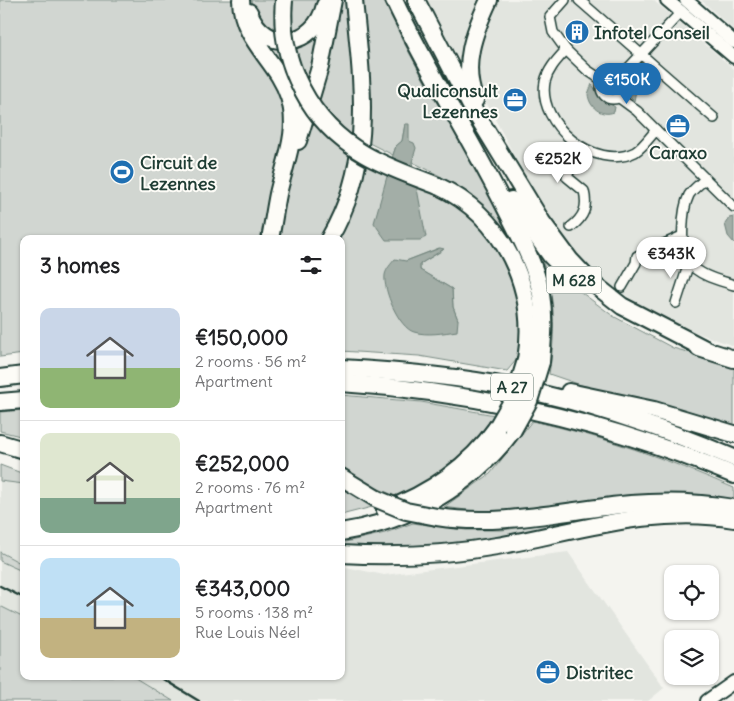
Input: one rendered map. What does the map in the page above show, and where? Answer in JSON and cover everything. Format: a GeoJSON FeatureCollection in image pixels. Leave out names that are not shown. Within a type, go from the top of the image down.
{"type":"FeatureCollection","features":[{"type":"Feature","properties":{"kind":"highway"},"geometry":{"type":"LineString","coordinates":[[241,0],[242,15],[249,34],[284,86],[292,107],[291,141],[271,232]]}},
{"type":"Feature","properties":{"kind":"highway"},"geometry":{"type":"LineString","coordinates":[[247,0],[251,18],[260,30],[271,38],[285,41],[295,39],[310,32],[321,18],[326,0]]}},
{"type":"Feature","properties":{"kind":"highway","name":"M 628"},"geometry":{"type":"LineString","coordinates":[[284,0],[284,30],[291,63],[307,97],[323,121],[342,139],[369,157],[394,170],[438,186],[457,196],[475,209],[493,228],[509,253],[521,279],[527,305],[533,361]]}},
{"type":"Feature","properties":{"kind":"highway"},"geometry":{"type":"LineString","coordinates":[[271,232],[320,67],[333,0]]}},
{"type":"Feature","properties":{"kind":"highway"},"geometry":{"type":"LineString","coordinates":[[331,235],[352,189],[363,137],[362,88],[354,0]]}},
{"type":"Feature","properties":{"kind":"highway","name":"M 628"},"geometry":{"type":"LineString","coordinates":[[345,519],[376,513],[430,489],[455,472],[505,429],[529,401],[533,361],[544,323],[537,277],[520,237],[481,158],[394,0]]}},
{"type":"Feature","properties":{"kind":"highway","name":"M 628"},"geometry":{"type":"LineString","coordinates":[[416,0],[470,104],[551,235],[589,280],[642,318],[709,351]]}},
{"type":"Feature","properties":{"kind":"highway"},"geometry":{"type":"LineString","coordinates":[[488,0],[472,41],[469,76],[479,109],[505,160]]}},
{"type":"Feature","properties":{"kind":"highway","name":"M 628"},"geometry":{"type":"LineString","coordinates":[[481,158],[551,256],[581,286],[610,307],[646,328],[734,359]]}},
{"type":"Feature","properties":{"kind":"highway"},"geometry":{"type":"LineString","coordinates":[[345,366],[404,366],[498,377],[654,410],[734,434]]}},
{"type":"Feature","properties":{"kind":"highway","name":"A 27"},"geometry":{"type":"LineString","coordinates":[[345,366],[469,380],[530,391],[632,420],[734,458]]}},
{"type":"Feature","properties":{"kind":"highway"},"geometry":{"type":"LineString","coordinates":[[0,378],[20,376]]}},
{"type":"Feature","properties":{"kind":"highway","name":"A 27"},"geometry":{"type":"LineString","coordinates":[[345,383],[432,392],[532,409],[622,434],[734,475]]}},
{"type":"Feature","properties":{"kind":"highway"},"geometry":{"type":"LineString","coordinates":[[0,386],[20,384]]}},
{"type":"Feature","properties":{"kind":"highway"},"geometry":{"type":"LineString","coordinates":[[0,402],[20,400]]}},
{"type":"Feature","properties":{"kind":"highway","name":"M 628"},"geometry":{"type":"LineString","coordinates":[[345,531],[399,517],[423,507],[449,492],[486,463],[505,429]]}},
{"type":"Feature","properties":{"kind":"highway"},"geometry":{"type":"LineString","coordinates":[[0,443],[20,448]]}},
{"type":"Feature","properties":{"kind":"highway"},"geometry":{"type":"LineString","coordinates":[[345,479],[377,499],[406,511],[436,517],[493,521],[648,503],[696,503],[734,508]]}},
{"type":"Feature","properties":{"kind":"highway"},"geometry":{"type":"LineString","coordinates":[[345,554],[394,556],[461,551],[610,523],[664,515],[734,519]]}},
{"type":"Feature","properties":{"kind":"main road"},"geometry":{"type":"LineString","coordinates":[[667,0],[684,6],[734,42]]}},
{"type":"Feature","properties":{"kind":"main road"},"geometry":{"type":"LineString","coordinates":[[684,6],[734,57]]}},
{"type":"Feature","properties":{"kind":"main road"},"geometry":{"type":"LineString","coordinates":[[707,701],[734,682]]}},
{"type":"Feature","properties":{"kind":"street"},"geometry":{"type":"LineString","coordinates":[[565,0],[550,17],[554,32],[566,50],[587,70],[602,80]]}},
{"type":"Feature","properties":{"kind":"street"},"geometry":{"type":"LineString","coordinates":[[579,0],[714,118]]}},
{"type":"Feature","properties":{"kind":"street"},"geometry":{"type":"LineString","coordinates":[[620,77],[684,6]]}},
{"type":"Feature","properties":{"kind":"street"},"geometry":{"type":"LineString","coordinates":[[566,50],[549,70],[544,94],[549,113],[559,127],[580,146],[602,154],[625,155],[636,151],[656,130]]}},
{"type":"Feature","properties":{"kind":"street"},"geometry":{"type":"LineString","coordinates":[[609,75],[620,77],[625,88],[618,97],[611,98],[604,95],[600,88],[602,80],[609,75]]}},
{"type":"Feature","properties":{"kind":"street"},"geometry":{"type":"LineString","coordinates":[[618,97],[637,111],[734,207]]}},
{"type":"Feature","properties":{"kind":"street"},"geometry":{"type":"LineString","coordinates":[[571,227],[582,218],[586,204],[584,191],[567,177],[580,146]]}},
{"type":"Feature","properties":{"kind":"street"},"geometry":{"type":"LineString","coordinates":[[705,179],[689,195],[682,236],[683,251],[689,263],[705,275],[734,285]]}},
{"type":"Feature","properties":{"kind":"street"},"geometry":{"type":"LineString","coordinates":[[622,287],[636,263],[637,256],[682,236]]}},
{"type":"Feature","properties":{"kind":"street"},"geometry":{"type":"LineString","coordinates":[[676,303],[689,263]]}},
{"type":"Feature","properties":{"kind":"shaded area","name":"Circuit de Lezennes"},"geometry":{"type":"Polygon","coordinates":[[[0,0],[236,0],[280,88],[287,128],[264,235],[20,235],[20,354],[0,357],[0,0]]]}},
{"type":"Feature","properties":{"kind":"shaded area"},"geometry":{"type":"Polygon","coordinates":[[[251,0],[322,0],[316,17],[295,35],[269,32],[251,7],[251,0]]]}},
{"type":"Feature","properties":{"kind":"shaded area"},"geometry":{"type":"Polygon","coordinates":[[[336,0],[345,0],[352,64],[354,122],[351,151],[345,179],[335,209],[321,235],[276,235],[291,175],[310,112],[336,0]]]}},
{"type":"Feature","properties":{"kind":"shaded area"},"geometry":{"type":"Polygon","coordinates":[[[361,0],[385,0],[402,39],[433,97],[456,132],[519,252],[518,255],[497,223],[473,199],[446,179],[412,162],[405,124],[402,141],[396,146],[393,155],[367,142],[370,107],[367,53],[361,0]]]}},
{"type":"Feature","properties":{"kind":"shaded area"},"geometry":{"type":"Polygon","coordinates":[[[422,0],[653,0],[734,69],[734,346],[665,321],[589,271],[541,207],[485,100],[422,0]]]}},
{"type":"Feature","properties":{"kind":"shaded area"},"geometry":{"type":"Polygon","coordinates":[[[701,0],[734,0],[734,30],[701,0]]]}},
{"type":"Feature","properties":{"kind":"shaded area"},"geometry":{"type":"Polygon","coordinates":[[[255,31],[320,31],[299,124],[255,31]]]}},
{"type":"Feature","properties":{"kind":"shaded area"},"geometry":{"type":"Polygon","coordinates":[[[638,71],[634,101],[629,96],[632,77],[638,71]]]}},
{"type":"Feature","properties":{"kind":"shaded area"},"geometry":{"type":"Polygon","coordinates":[[[592,84],[600,98],[615,107],[614,112],[600,112],[593,107],[588,94],[592,84]]]}},
{"type":"Feature","properties":{"kind":"shaded area"},"geometry":{"type":"Polygon","coordinates":[[[405,124],[409,124],[409,141],[414,143],[416,148],[412,162],[426,237],[420,240],[386,240],[374,223],[396,146],[402,141],[405,124]]]}},
{"type":"Feature","properties":{"kind":"shaded area"},"geometry":{"type":"Polygon","coordinates":[[[367,160],[439,191],[477,218],[504,250],[520,296],[522,332],[517,359],[507,371],[419,356],[345,351],[345,235],[339,235],[348,220],[367,160]],[[439,248],[406,261],[458,320],[453,307],[452,289],[420,270],[420,264],[443,250],[439,248]]]}},
{"type":"Feature","properties":{"kind":"shaded area"},"geometry":{"type":"Polygon","coordinates":[[[734,217],[734,243],[728,236],[725,224],[729,218],[734,217]]]}},
{"type":"Feature","properties":{"kind":"shaded area"},"geometry":{"type":"Polygon","coordinates":[[[440,248],[444,249],[420,264],[420,270],[452,289],[453,307],[458,320],[457,331],[430,334],[414,332],[403,324],[393,308],[389,299],[385,275],[395,259],[406,261],[440,248]]]}},
{"type":"Feature","properties":{"kind":"shaded area"},"geometry":{"type":"Polygon","coordinates":[[[541,257],[566,281],[613,316],[673,348],[734,365],[734,427],[692,412],[581,385],[549,374],[554,329],[550,287],[541,257]]]}},
{"type":"Feature","properties":{"kind":"shaded area"},"geometry":{"type":"Polygon","coordinates":[[[345,395],[421,402],[495,415],[476,442],[465,453],[427,481],[398,497],[374,487],[345,469],[345,395]]]}},
{"type":"Feature","properties":{"kind":"shaded area"},"geometry":{"type":"Polygon","coordinates":[[[20,410],[20,436],[0,431],[0,412],[20,410]]]}},
{"type":"Feature","properties":{"kind":"shaded area"},"geometry":{"type":"Polygon","coordinates":[[[532,421],[609,441],[684,467],[734,488],[734,501],[481,512],[444,507],[490,474],[532,421]]]}},
{"type":"Feature","properties":{"kind":"shaded area"},"geometry":{"type":"Polygon","coordinates":[[[0,465],[20,472],[20,484],[0,481],[0,465]]]}},
{"type":"Feature","properties":{"kind":"shaded area"},"geometry":{"type":"Polygon","coordinates":[[[0,481],[20,484],[20,563],[0,552],[0,481]]]}},
{"type":"Feature","properties":{"kind":"shaded area"},"geometry":{"type":"Polygon","coordinates":[[[345,487],[376,506],[345,514],[345,487]]]}},
{"type":"Feature","properties":{"kind":"shaded area"},"geometry":{"type":"Polygon","coordinates":[[[636,511],[521,535],[452,545],[345,548],[345,542],[385,533],[413,523],[466,530],[502,530],[636,511]]]}},
{"type":"Feature","properties":{"kind":"shaded area"},"geometry":{"type":"Polygon","coordinates":[[[0,552],[20,563],[20,570],[0,561],[0,552]]]}},
{"type":"Feature","properties":{"kind":"shaded area"},"geometry":{"type":"Polygon","coordinates":[[[568,552],[664,688],[648,701],[173,701],[139,680],[345,680],[345,567],[384,575],[568,552]]]}},
{"type":"Feature","properties":{"kind":"shaded area"},"geometry":{"type":"Polygon","coordinates":[[[0,561],[20,570],[20,616],[0,606],[0,561]]]}},
{"type":"Feature","properties":{"kind":"shaded area"},"geometry":{"type":"Polygon","coordinates":[[[0,606],[20,616],[20,680],[139,680],[173,701],[0,701],[0,606]]]}},
{"type":"Feature","properties":{"kind":"railway"},"geometry":{"type":"LineString","coordinates":[[0,586],[20,596]]}},
{"type":"Feature","properties":{"kind":"railway"},"geometry":{"type":"LineString","coordinates":[[165,680],[199,701]]}},
{"type":"Feature","properties":{"kind":"place","name":"Infotel Conseil"},"geometry":{"type":"Point","coordinates":[577,32]}},
{"type":"Feature","properties":{"kind":"place","name":"Qualiconsult Lezennes"},"geometry":{"type":"Point","coordinates":[515,100]}},
{"type":"Feature","properties":{"kind":"place","name":"Caraxo"},"geometry":{"type":"Point","coordinates":[678,126]}},
{"type":"Feature","properties":{"kind":"place","name":"Circuit de Lezennes"},"geometry":{"type":"Point","coordinates":[122,172]}},
{"type":"Feature","properties":{"kind":"place","name":"Distritec"},"geometry":{"type":"Point","coordinates":[548,672]}}]}
